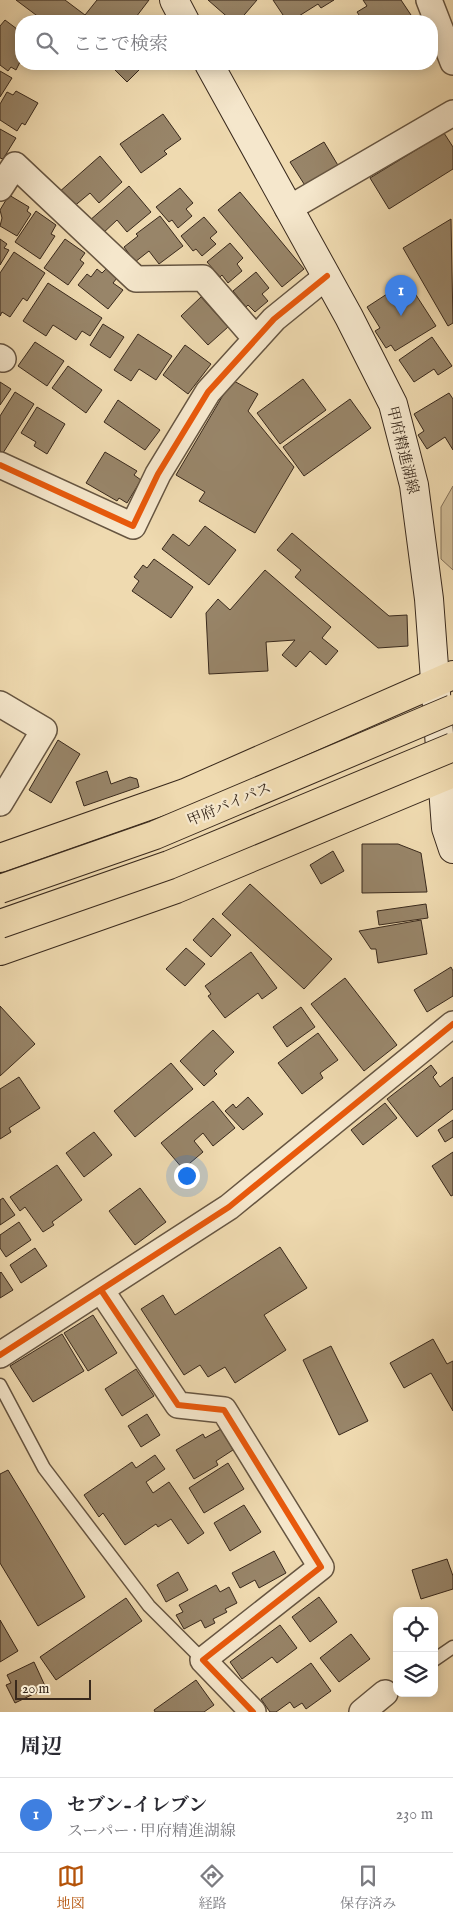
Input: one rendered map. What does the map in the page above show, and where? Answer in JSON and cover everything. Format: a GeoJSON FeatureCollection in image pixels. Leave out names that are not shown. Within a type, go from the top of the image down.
{"type":"FeatureCollection","features":[{"type":"Feature","properties":{"kind":"highway"},"geometry":{"type":"LineString","coordinates":[[0,858],[185,792],[444,679]]}},
{"type":"Feature","properties":{"kind":"highway","name":"甲府バイパス"},"geometry":{"type":"LineString","coordinates":[[0,889],[155,835],[453,709]]}},
{"type":"Feature","properties":{"kind":"highway"},"geometry":{"type":"LineString","coordinates":[[0,924],[169,865],[453,747]]}},
{"type":"Feature","properties":{"kind":"highway"},"geometry":{"type":"LineString","coordinates":[[0,951],[176,889],[448,775]]}},
{"type":"Feature","properties":{"kind":"main road"},"geometry":{"type":"LineString","coordinates":[[174,0],[182,15]]}},
{"type":"Feature","properties":{"kind":"main road","name":"甲府精進湖線"},"geometry":{"type":"LineString","coordinates":[[212,70],[327,276],[393,404],[414,485],[444,679],[448,775],[446,828],[453,849]]}},
{"type":"Feature","properties":{"kind":"street"},"geometry":{"type":"LineString","coordinates":[[429,0],[435,15]]}},
{"type":"Feature","properties":{"kind":"street"},"geometry":{"type":"LineString","coordinates":[[438,23],[453,62]]}},
{"type":"Feature","properties":{"kind":"street"},"geometry":{"type":"LineString","coordinates":[[288,209],[453,113]]}},
{"type":"Feature","properties":{"kind":"street"},"geometry":{"type":"LineString","coordinates":[[0,188],[15,165],[136,279],[203,278],[256,338]]}},
{"type":"Feature","properties":{"kind":"street"},"geometry":{"type":"LineString","coordinates":[[0,466],[133,526],[158,474],[208,392],[274,319],[327,276]]}},
{"type":"Feature","properties":{"kind":"street"},"geometry":{"type":"LineString","coordinates":[[0,704],[44,730],[0,803]]}},
{"type":"Feature","properties":{"kind":"street"},"geometry":{"type":"LineString","coordinates":[[2,1348],[101,1290],[229,1207],[453,1024]]}},
{"type":"Feature","properties":{"kind":"street"},"geometry":{"type":"LineString","coordinates":[[101,1290],[178,1405],[224,1410],[321,1567],[203,1660],[253,1712]]}},
{"type":"Feature","properties":{"kind":"street"},"geometry":{"type":"LineString","coordinates":[[362,1712],[391,1689]]}},
{"type":"Feature","properties":{"kind":"lane"},"geometry":{"type":"LineString","coordinates":[[0,1385],[44,1468],[149,1606],[203,1660]]}},
{"type":"Feature","properties":{"kind":"lane"},"geometry":{"type":"LineString","coordinates":[[438,1657],[453,1648]]}},
{"type":"Feature","properties":{"kind":"shaded area"},"geometry":{"type":"Polygon","coordinates":[[[453,486],[453,570],[441,559],[441,507],[453,486]]]}},
{"type":"Feature","properties":{"kind":"building"},"geometry":{"type":"Polygon","coordinates":[[[16,0],[65,0],[85,15],[36,15],[16,0]]]}},
{"type":"Feature","properties":{"kind":"building"},"geometry":{"type":"Polygon","coordinates":[[[97,0],[149,0],[138,15],[85,15],[97,0]]]}},
{"type":"Feature","properties":{"kind":"building"},"geometry":{"type":"Polygon","coordinates":[[[208,0],[257,0],[244,15],[225,15],[208,0]]]}},
{"type":"Feature","properties":{"kind":"building"},"geometry":{"type":"Polygon","coordinates":[[[273,0],[334,0],[321,8],[318,4],[301,15],[283,15],[273,0]]]}},
{"type":"Feature","properties":{"kind":"building"},"geometry":{"type":"Polygon","coordinates":[[[363,0],[401,0],[411,15],[359,15],[357,12],[367,6],[363,0]]]}},
{"type":"Feature","properties":{"kind":"building"},"geometry":{"type":"Polygon","coordinates":[[[5,20],[15,28],[15,69],[11,67],[8,71],[0,65],[0,26],[5,20]]]}},
{"type":"Feature","properties":{"kind":"building"},"geometry":{"type":"Polygon","coordinates":[[[115,70],[139,70],[127,82],[115,70]]]}},
{"type":"Feature","properties":{"kind":"building"},"geometry":{"type":"Polygon","coordinates":[[[0,71],[12,78],[0,97],[0,71]]]}},
{"type":"Feature","properties":{"kind":"building"},"geometry":{"type":"Polygon","coordinates":[[[16,91],[38,103],[25,125],[22,123],[17,131],[0,120],[0,104],[7,92],[13,95],[16,91]]]}},
{"type":"Feature","properties":{"kind":"building"},"geometry":{"type":"Polygon","coordinates":[[[163,114],[181,139],[164,151],[167,154],[141,173],[120,144],[163,114]]]}},
{"type":"Feature","properties":{"kind":"building"},"geometry":{"type":"Polygon","coordinates":[[[0,129],[16,138],[3,159],[0,158],[0,129]]]}},
{"type":"Feature","properties":{"kind":"building"},"geometry":{"type":"Polygon","coordinates":[[[444,133],[453,147],[453,169],[389,209],[370,178],[444,133]]]}},
{"type":"Feature","properties":{"kind":"building"},"geometry":{"type":"Polygon","coordinates":[[[324,142],[339,167],[306,187],[290,162],[324,142]]]}},
{"type":"Feature","properties":{"kind":"building"},"geometry":{"type":"Polygon","coordinates":[[[100,156],[122,182],[99,203],[90,193],[72,208],[58,193],[100,156]]]}},
{"type":"Feature","properties":{"kind":"building"},"geometry":{"type":"Polygon","coordinates":[[[129,186],[151,212],[127,232],[117,220],[101,235],[89,221],[129,186]]]}},
{"type":"Feature","properties":{"kind":"building"},"geometry":{"type":"Polygon","coordinates":[[[180,188],[193,203],[186,209],[192,216],[178,228],[172,220],[169,222],[156,207],[180,188]]]}},
{"type":"Feature","properties":{"kind":"building"},"geometry":{"type":"Polygon","coordinates":[[[240,192],[304,269],[282,287],[218,210],[240,192]]]}},
{"type":"Feature","properties":{"kind":"building"},"geometry":{"type":"Polygon","coordinates":[[[9,195],[29,207],[27,211],[31,214],[17,236],[0,226],[2,218],[0,210],[9,195]]]}},
{"type":"Feature","properties":{"kind":"building"},"geometry":{"type":"Polygon","coordinates":[[[36,211],[56,225],[51,234],[55,236],[40,259],[15,242],[36,211]]]}},
{"type":"Feature","properties":{"kind":"building"},"geometry":{"type":"Polygon","coordinates":[[[160,216],[183,246],[159,264],[149,251],[135,262],[124,247],[138,236],[136,234],[160,216]]]}},
{"type":"Feature","properties":{"kind":"building"},"geometry":{"type":"Polygon","coordinates":[[[204,217],[217,232],[210,238],[216,244],[202,256],[196,249],[193,251],[181,236],[204,217]]]}},
{"type":"Feature","properties":{"kind":"building"},"geometry":{"type":"Polygon","coordinates":[[[451,219],[453,323],[448,326],[403,248],[451,219]]]}},
{"type":"Feature","properties":{"kind":"building"},"geometry":{"type":"Polygon","coordinates":[[[0,239],[7,244],[4,248],[9,250],[0,265],[0,239]]]}},
{"type":"Feature","properties":{"kind":"building"},"geometry":{"type":"Polygon","coordinates":[[[65,239],[85,253],[80,260],[84,263],[68,285],[44,268],[65,239]]]}},
{"type":"Feature","properties":{"kind":"building"},"geometry":{"type":"Polygon","coordinates":[[[230,243],[243,258],[237,264],[242,271],[228,283],[207,262],[230,243]]]}},
{"type":"Feature","properties":{"kind":"building"},"geometry":{"type":"Polygon","coordinates":[[[14,252],[45,273],[27,301],[23,298],[10,317],[2,312],[0,316],[0,273],[14,252]]]}},
{"type":"Feature","properties":{"kind":"building"},"geometry":{"type":"Polygon","coordinates":[[[97,269],[102,273],[106,269],[117,278],[113,283],[123,290],[108,309],[78,285],[87,274],[91,277],[97,269]]]}},
{"type":"Feature","properties":{"kind":"building"},"geometry":{"type":"Polygon","coordinates":[[[256,272],[269,288],[262,294],[268,301],[255,312],[248,305],[246,307],[233,291],[256,272]]]}},
{"type":"Feature","properties":{"kind":"building"},"geometry":{"type":"Polygon","coordinates":[[[407,281],[436,326],[395,351],[391,345],[386,348],[375,331],[380,328],[367,307],[407,281]]]}},
{"type":"Feature","properties":{"kind":"building"},"geometry":{"type":"Polygon","coordinates":[[[48,283],[102,318],[90,336],[82,331],[76,340],[53,325],[46,336],[23,321],[48,283]]]}},
{"type":"Feature","properties":{"kind":"building"},"geometry":{"type":"Polygon","coordinates":[[[201,297],[228,327],[208,345],[181,316],[201,297]]]}},
{"type":"Feature","properties":{"kind":"building"},"geometry":{"type":"Polygon","coordinates":[[[103,324],[124,337],[110,358],[90,345],[103,324]]]}},
{"type":"Feature","properties":{"kind":"building"},"geometry":{"type":"Polygon","coordinates":[[[138,334],[172,356],[156,380],[139,369],[131,381],[114,370],[138,334]]]}},
{"type":"Feature","properties":{"kind":"building"},"geometry":{"type":"Polygon","coordinates":[[[432,337],[452,366],[438,375],[434,369],[414,382],[399,360],[432,337]]]}},
{"type":"Feature","properties":{"kind":"building"},"geometry":{"type":"Polygon","coordinates":[[[35,342],[64,361],[47,386],[18,366],[35,342]]]}},
{"type":"Feature","properties":{"kind":"building"},"geometry":{"type":"Polygon","coordinates":[[[185,345],[211,364],[188,394],[163,375],[185,345]]]}},
{"type":"Feature","properties":{"kind":"building"},"geometry":{"type":"Polygon","coordinates":[[[68,366],[102,390],[86,413],[52,388],[68,366]]]}},
{"type":"Feature","properties":{"kind":"building"},"geometry":{"type":"Polygon","coordinates":[[[303,379],[326,410],[280,444],[257,413],[303,379]]]}},
{"type":"Feature","properties":{"kind":"building"},"geometry":{"type":"Polygon","coordinates":[[[232,380],[258,394],[248,411],[294,467],[255,533],[199,501],[205,492],[176,475],[232,380]]]}},
{"type":"Feature","properties":{"kind":"building"},"geometry":{"type":"Polygon","coordinates":[[[0,382],[11,389],[0,405],[0,382]]]}},
{"type":"Feature","properties":{"kind":"building"},"geometry":{"type":"Polygon","coordinates":[[[15,392],[34,404],[3,453],[0,451],[0,416],[15,392]]]}},
{"type":"Feature","properties":{"kind":"building"},"geometry":{"type":"Polygon","coordinates":[[[449,393],[453,399],[453,450],[445,437],[427,449],[418,435],[424,431],[414,414],[449,393]]]}},
{"type":"Feature","properties":{"kind":"building"},"geometry":{"type":"Polygon","coordinates":[[[350,399],[371,428],[304,476],[283,447],[350,399]]]}},
{"type":"Feature","properties":{"kind":"building"},"geometry":{"type":"Polygon","coordinates":[[[118,400],[160,430],[145,450],[104,422],[118,400]]]}},
{"type":"Feature","properties":{"kind":"building"},"geometry":{"type":"Polygon","coordinates":[[[37,407],[65,424],[47,454],[34,446],[36,442],[21,433],[37,407]]]}},
{"type":"Feature","properties":{"kind":"building"},"geometry":{"type":"Polygon","coordinates":[[[105,452],[137,471],[134,475],[141,480],[127,503],[119,498],[117,501],[86,483],[105,452]]]}},
{"type":"Feature","properties":{"kind":"building"},"geometry":{"type":"Polygon","coordinates":[[[205,526],[236,550],[209,585],[162,549],[173,534],[189,546],[205,526]]]}},
{"type":"Feature","properties":{"kind":"building"},"geometry":{"type":"Polygon","coordinates":[[[292,533],[389,616],[407,615],[408,646],[378,648],[295,577],[301,570],[277,550],[292,533]]]}},
{"type":"Feature","properties":{"kind":"building"},"geometry":{"type":"Polygon","coordinates":[[[154,559],[193,587],[171,618],[132,591],[139,581],[134,577],[143,565],[147,568],[154,559]]]}},
{"type":"Feature","properties":{"kind":"building"},"geometry":{"type":"Polygon","coordinates":[[[265,570],[331,627],[322,638],[338,651],[326,665],[310,651],[296,667],[282,655],[295,640],[266,642],[268,671],[209,674],[206,613],[218,599],[230,610],[265,570]]]}},
{"type":"Feature","properties":{"kind":"building"},"geometry":{"type":"Polygon","coordinates":[[[58,740],[80,754],[51,803],[29,790],[58,740]]]}},
{"type":"Feature","properties":{"kind":"building"},"geometry":{"type":"Polygon","coordinates":[[[107,771],[111,784],[130,777],[137,779],[139,787],[84,806],[76,782],[107,771]]]}},
{"type":"Feature","properties":{"kind":"building"},"geometry":{"type":"Polygon","coordinates":[[[362,844],[398,844],[421,853],[427,892],[362,893],[362,844]]]}},
{"type":"Feature","properties":{"kind":"building"},"geometry":{"type":"Polygon","coordinates":[[[333,851],[344,871],[321,884],[310,865],[333,851]]]}},
{"type":"Feature","properties":{"kind":"building"},"geometry":{"type":"Polygon","coordinates":[[[250,884],[332,959],[304,989],[222,914],[250,884]]]}},
{"type":"Feature","properties":{"kind":"building"},"geometry":{"type":"Polygon","coordinates":[[[426,904],[428,918],[379,925],[377,911],[426,904]]]}},
{"type":"Feature","properties":{"kind":"building"},"geometry":{"type":"Polygon","coordinates":[[[213,918],[231,935],[211,957],[193,940],[213,918]]]}},
{"type":"Feature","properties":{"kind":"building"},"geometry":{"type":"Polygon","coordinates":[[[421,920],[427,954],[378,963],[376,949],[371,949],[359,931],[421,920]]]}},
{"type":"Feature","properties":{"kind":"building"},"geometry":{"type":"Polygon","coordinates":[[[186,948],[205,964],[185,986],[166,969],[186,948]]]}},
{"type":"Feature","properties":{"kind":"building"},"geometry":{"type":"Polygon","coordinates":[[[251,952],[277,988],[262,999],[258,993],[225,1018],[208,996],[211,994],[205,986],[251,952]]]}},
{"type":"Feature","properties":{"kind":"building"},"geometry":{"type":"Polygon","coordinates":[[[451,967],[453,971],[453,996],[427,1012],[414,990],[451,967]]]}},
{"type":"Feature","properties":{"kind":"building"},"geometry":{"type":"Polygon","coordinates":[[[345,978],[397,1045],[364,1071],[311,1004],[345,978]]]}},
{"type":"Feature","properties":{"kind":"building"},"geometry":{"type":"Polygon","coordinates":[[[0,1006],[35,1044],[0,1076],[0,1006]]]}},
{"type":"Feature","properties":{"kind":"building"},"geometry":{"type":"Polygon","coordinates":[[[301,1007],[315,1027],[287,1047],[273,1027],[301,1007]]]}},
{"type":"Feature","properties":{"kind":"building"},"geometry":{"type":"Polygon","coordinates":[[[213,1030],[234,1052],[214,1071],[217,1074],[204,1086],[180,1061],[213,1030]]]}},
{"type":"Feature","properties":{"kind":"building"},"geometry":{"type":"Polygon","coordinates":[[[318,1033],[338,1060],[320,1073],[323,1078],[302,1094],[278,1063],[318,1033]]]}},
{"type":"Feature","properties":{"kind":"building"},"geometry":{"type":"Polygon","coordinates":[[[171,1063],[193,1089],[135,1137],[114,1111],[171,1063]]]}},
{"type":"Feature","properties":{"kind":"building"},"geometry":{"type":"Polygon","coordinates":[[[431,1065],[437,1073],[433,1077],[440,1087],[453,1077],[453,1109],[417,1137],[387,1099],[431,1065]]]}},
{"type":"Feature","properties":{"kind":"building"},"geometry":{"type":"Polygon","coordinates":[[[19,1077],[40,1108],[9,1128],[11,1132],[0,1139],[0,1089],[19,1077]]]}},
{"type":"Feature","properties":{"kind":"building"},"geometry":{"type":"Polygon","coordinates":[[[248,1097],[263,1114],[243,1130],[225,1111],[233,1104],[236,1108],[248,1097]]]}},
{"type":"Feature","properties":{"kind":"building"},"geometry":{"type":"Polygon","coordinates":[[[213,1101],[235,1128],[213,1146],[203,1133],[194,1141],[203,1152],[183,1169],[161,1143],[213,1101]]]}},
{"type":"Feature","properties":{"kind":"building"},"geometry":{"type":"Polygon","coordinates":[[[385,1103],[397,1118],[363,1145],[351,1130],[385,1103]]]}},
{"type":"Feature","properties":{"kind":"building"},"geometry":{"type":"Polygon","coordinates":[[[453,1120],[453,1137],[445,1142],[438,1130],[453,1120]]]}},
{"type":"Feature","properties":{"kind":"building"},"geometry":{"type":"Polygon","coordinates":[[[94,1132],[112,1155],[84,1177],[66,1153],[94,1132]]]}},
{"type":"Feature","properties":{"kind":"building"},"geometry":{"type":"Polygon","coordinates":[[[453,1152],[453,1195],[451,1196],[432,1166],[453,1152]]]}},
{"type":"Feature","properties":{"kind":"building"},"geometry":{"type":"Polygon","coordinates":[[[57,1165],[82,1200],[52,1222],[54,1225],[43,1232],[25,1207],[20,1211],[10,1197],[57,1165]]]}},
{"type":"Feature","properties":{"kind":"building"},"geometry":{"type":"Polygon","coordinates":[[[140,1188],[166,1222],[135,1245],[109,1211],[140,1188]]]}},
{"type":"Feature","properties":{"kind":"building"},"geometry":{"type":"Polygon","coordinates":[[[3,1198],[15,1215],[0,1225],[0,1200],[3,1198]]]}},
{"type":"Feature","properties":{"kind":"building"},"geometry":{"type":"Polygon","coordinates":[[[19,1222],[31,1240],[6,1257],[0,1248],[0,1235],[19,1222]]]}},
{"type":"Feature","properties":{"kind":"building"},"geometry":{"type":"Polygon","coordinates":[[[280,1247],[307,1288],[264,1315],[286,1350],[235,1383],[225,1367],[208,1377],[200,1365],[184,1375],[141,1309],[163,1295],[175,1315],[280,1247]]]}},
{"type":"Feature","properties":{"kind":"building"},"geometry":{"type":"Polygon","coordinates":[[[35,1248],[47,1266],[21,1283],[10,1265],[35,1248]]]}},
{"type":"Feature","properties":{"kind":"building"},"geometry":{"type":"Polygon","coordinates":[[[0,1273],[13,1290],[0,1298],[0,1273]]]}},
{"type":"Feature","properties":{"kind":"building"},"geometry":{"type":"Polygon","coordinates":[[[93,1315],[117,1353],[88,1371],[64,1333],[93,1315]]]}},
{"type":"Feature","properties":{"kind":"building"},"geometry":{"type":"Polygon","coordinates":[[[62,1334],[84,1371],[33,1402],[10,1366],[62,1334]]]}},
{"type":"Feature","properties":{"kind":"building"},"geometry":{"type":"Polygon","coordinates":[[[433,1339],[447,1364],[453,1361],[453,1411],[431,1373],[404,1388],[390,1363],[433,1339]]]}},
{"type":"Feature","properties":{"kind":"building"},"geometry":{"type":"Polygon","coordinates":[[[331,1346],[368,1421],[339,1435],[303,1360],[331,1346]]]}},
{"type":"Feature","properties":{"kind":"building"},"geometry":{"type":"Polygon","coordinates":[[[136,1369],[154,1396],[122,1416],[105,1389],[136,1369]]]}},
{"type":"Feature","properties":{"kind":"building"},"geometry":{"type":"Polygon","coordinates":[[[147,1414],[160,1435],[141,1447],[128,1426],[147,1414]]]}},
{"type":"Feature","properties":{"kind":"building"},"geometry":{"type":"Polygon","coordinates":[[[221,1429],[233,1450],[216,1461],[218,1465],[194,1479],[176,1450],[203,1434],[205,1438],[221,1429]]]}},
{"type":"Feature","properties":{"kind":"building"},"geometry":{"type":"Polygon","coordinates":[[[155,1455],[165,1469],[146,1482],[153,1493],[169,1482],[204,1533],[188,1544],[171,1519],[158,1527],[156,1524],[125,1545],[103,1513],[99,1517],[84,1495],[132,1462],[136,1468],[155,1455]]]}},
{"type":"Feature","properties":{"kind":"building"},"geometry":{"type":"Polygon","coordinates":[[[228,1463],[244,1489],[204,1513],[189,1488],[228,1463]]]}},
{"type":"Feature","properties":{"kind":"building"},"geometry":{"type":"Polygon","coordinates":[[[8,1470],[85,1597],[38,1626],[0,1563],[0,1474],[8,1470]]]}},
{"type":"Feature","properties":{"kind":"building"},"geometry":{"type":"Polygon","coordinates":[[[244,1505],[261,1532],[230,1551],[214,1523],[244,1505]]]}},
{"type":"Feature","properties":{"kind":"building"},"geometry":{"type":"Polygon","coordinates":[[[274,1551],[286,1573],[259,1588],[255,1580],[240,1588],[232,1573],[274,1551]]]}},
{"type":"Feature","properties":{"kind":"building"},"geometry":{"type":"Polygon","coordinates":[[[447,1559],[453,1576],[453,1589],[421,1599],[412,1570],[447,1559]]]}},
{"type":"Feature","properties":{"kind":"building"},"geometry":{"type":"Polygon","coordinates":[[[178,1572],[188,1590],[166,1602],[157,1585],[178,1572]]]}},
{"type":"Feature","properties":{"kind":"building"},"geometry":{"type":"Polygon","coordinates":[[[216,1585],[220,1592],[229,1587],[237,1603],[225,1609],[227,1612],[213,1619],[215,1623],[205,1628],[201,1620],[184,1629],[176,1615],[183,1612],[179,1605],[216,1585]]]}},
{"type":"Feature","properties":{"kind":"building"},"geometry":{"type":"Polygon","coordinates":[[[319,1597],[337,1622],[310,1642],[292,1617],[319,1597]]]}},
{"type":"Feature","properties":{"kind":"building"},"geometry":{"type":"Polygon","coordinates":[[[126,1598],[142,1621],[56,1680],[40,1657],[126,1598]]]}},
{"type":"Feature","properties":{"kind":"building"},"geometry":{"type":"Polygon","coordinates":[[[0,1620],[18,1651],[0,1662],[0,1620]]]}},
{"type":"Feature","properties":{"kind":"building"},"geometry":{"type":"Polygon","coordinates":[[[280,1625],[297,1648],[277,1663],[272,1657],[242,1679],[230,1662],[280,1625]]]}},
{"type":"Feature","properties":{"kind":"building"},"geometry":{"type":"Polygon","coordinates":[[[351,1634],[370,1659],[339,1682],[320,1658],[351,1634]]]}},
{"type":"Feature","properties":{"kind":"building"},"geometry":{"type":"Polygon","coordinates":[[[34,1662],[46,1688],[15,1703],[6,1685],[11,1683],[7,1675],[34,1662]]]}},
{"type":"Feature","properties":{"kind":"building"},"geometry":{"type":"Polygon","coordinates":[[[311,1663],[331,1691],[306,1709],[302,1703],[294,1708],[290,1702],[276,1712],[270,1712],[261,1699],[311,1663]]]}},
{"type":"Feature","properties":{"kind":"building"},"geometry":{"type":"Polygon","coordinates":[[[196,1680],[214,1705],[204,1712],[155,1712],[154,1710],[196,1680]]]}},
{"type":"Feature","properties":{"kind":"cycle path"},"geometry":{"type":"LineString","coordinates":[[0,465],[133,526],[158,474],[208,392],[274,319],[327,276]]}},
{"type":"Feature","properties":{"kind":"cycle path"},"geometry":{"type":"LineString","coordinates":[[0,1355],[229,1207],[453,1024]]}},
{"type":"Feature","properties":{"kind":"cycle path"},"geometry":{"type":"LineString","coordinates":[[101,1290],[178,1405],[224,1410],[321,1567],[203,1660],[253,1712]]}},
{"type":"Feature","properties":{"kind":"place","name":"セブン-イレブン"},"geometry":{"type":"Point","coordinates":[401,316]}}]}
